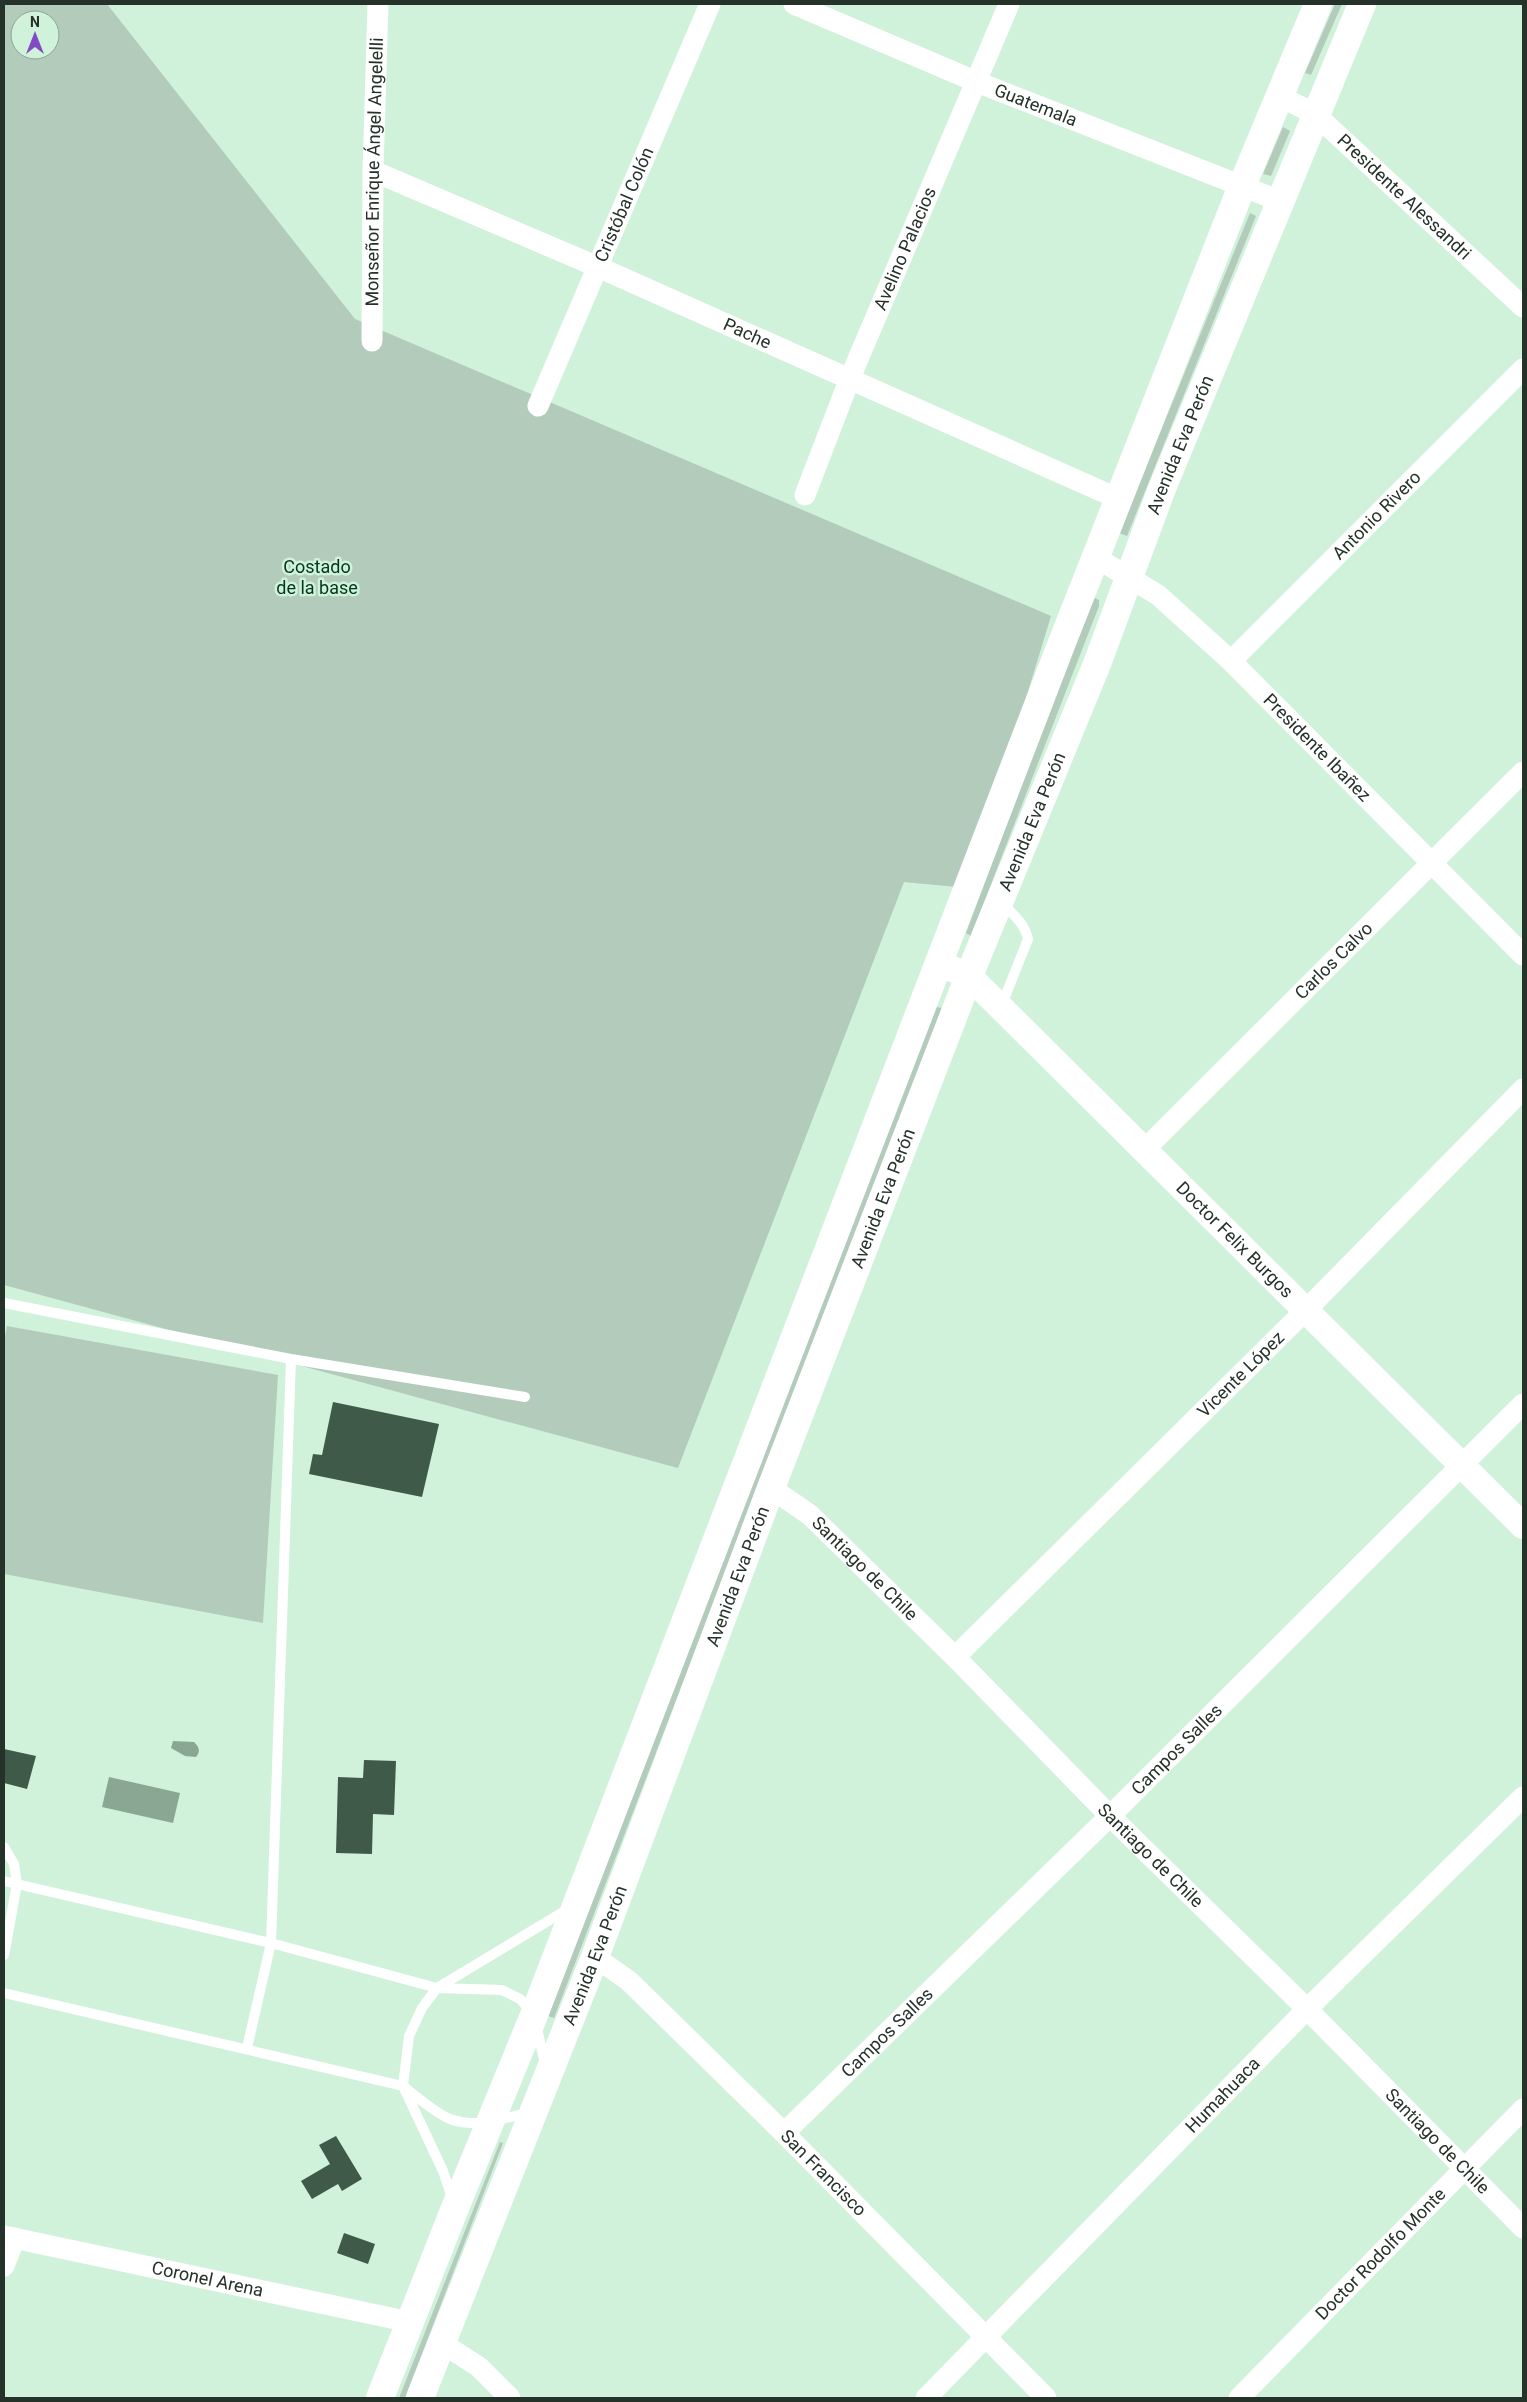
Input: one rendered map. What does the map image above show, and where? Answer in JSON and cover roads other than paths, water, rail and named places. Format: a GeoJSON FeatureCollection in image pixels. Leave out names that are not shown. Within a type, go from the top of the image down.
{"type":"FeatureCollection","features":[{"type":"Feature","properties":{"kind":"main road","name":"Avenida Eva Perón"},"geometry":{"type":"LineString","coordinates":[[380,2398],[578,1903],[1095,556],[1242,186],[1318,4]]}},
{"type":"Feature","properties":{"kind":"main road","name":"Avenida Eva Perón"},"geometry":{"type":"LineString","coordinates":[[420,2398],[536,2110],[771,1488],[969,976],[1130,577],[1161,491],[1362,4]]}},
{"type":"Feature","properties":{"kind":"street","name":"Monseñor Enrique Ángel Angelelli"},"geometry":{"type":"LineString","coordinates":[[372,341],[373,171],[378,4]]}},
{"type":"Feature","properties":{"kind":"street","name":"Cristóbal Colón"},"geometry":{"type":"LineString","coordinates":[[538,406],[710,4]]}},
{"type":"Feature","properties":{"kind":"street","name":"Guatemala"},"geometry":{"type":"LineString","coordinates":[[794,4],[977,82],[1280,201]]}},
{"type":"Feature","properties":{"kind":"street","name":"Avelino Palacios"},"geometry":{"type":"LineString","coordinates":[[805,495],[850,378],[1009,4]]}},
{"type":"Feature","properties":{"kind":"street","name":"Presidente Alessandri"},"geometry":{"type":"LineString","coordinates":[[1279,96],[1316,114],[1523,307]]}},
{"type":"Feature","properties":{"kind":"street","name":"Pache"},"geometry":{"type":"LineString","coordinates":[[373,171],[598,267],[1119,498]]}},
{"type":"Feature","properties":{"kind":"street","name":"Antonio Rivero"},"geometry":{"type":"LineString","coordinates":[[1230,661],[1523,369]]}},
{"type":"Feature","properties":{"kind":"street","name":"Presidente Ibañez"},"geometry":{"type":"LineString","coordinates":[[1095,556],[1158,595],[1230,661],[1523,955]]}},
{"type":"Feature","properties":{"kind":"street","name":"Carlos Calvo"},"geometry":{"type":"LineString","coordinates":[[1144,1150],[1523,772]]}},
{"type":"Feature","properties":{"kind":"street","name":"Doctor Felix Burgos"},"geometry":{"type":"LineString","coordinates":[[938,964],[969,976],[1523,1526]]}},
{"type":"Feature","properties":{"kind":"street","name":"Vicente López"},"geometry":{"type":"LineString","coordinates":[[955,1657],[1306,1310],[1523,1089]]}},
{"type":"Feature","properties":{"kind":"street","name":"Campos Salles"},"geometry":{"type":"LineString","coordinates":[[784,2133],[1110,1816],[1523,1404]]}},
{"type":"Feature","properties":{"kind":"street","name":"Santiago de Chile"},"geometry":{"type":"LineString","coordinates":[[771,1488],[810,1515],[955,1657],[1110,1816],[1307,2009],[1523,2228]]}},
{"type":"Feature","properties":{"kind":"street","name":"Humahuaca"},"geometry":{"type":"LineString","coordinates":[[926,2398],[986,2339],[1307,2009],[1523,1798]]}},
{"type":"Feature","properties":{"kind":"street","name":"San Francisco"},"geometry":{"type":"LineString","coordinates":[[595,1957],[629,1981],[784,2133],[1046,2398]]}},
{"type":"Feature","properties":{"kind":"street","name":"Doctor Rodolfo Monte"},"geometry":{"type":"LineString","coordinates":[[1239,2398],[1523,2109]]}},
{"type":"Feature","properties":{"kind":"street"},"geometry":{"type":"LineString","coordinates":[[4,2266],[9,2237]]}},
{"type":"Feature","properties":{"kind":"street","name":"Coronel Arena"},"geometry":{"type":"LineString","coordinates":[[9,2237],[410,2322]]}},
{"type":"Feature","properties":{"kind":"street"},"geometry":{"type":"LineString","coordinates":[[442,2343],[479,2367],[510,2398]]}},
{"type":"Feature","properties":{"kind":"lane"},"geometry":{"type":"LineString","coordinates":[[1000,900],[1022,924],[1028,939],[1000,1007]]}},
{"type":"Feature","properties":{"kind":"lane"},"geometry":{"type":"LineString","coordinates":[[4,1303],[291,1359],[525,1397]]}},
{"type":"Feature","properties":{"kind":"lane"},"geometry":{"type":"LineString","coordinates":[[247,2048],[271,1943],[291,1359]]}},
{"type":"Feature","properties":{"kind":"lane"},"geometry":{"type":"LineString","coordinates":[[4,1847],[14,1864],[17,1884],[4,1955]]}},
{"type":"Feature","properties":{"kind":"lane"},"geometry":{"type":"LineString","coordinates":[[4,1881],[271,1943],[437,1988],[502,1990],[520,1999],[534,2015],[548,2078]]}},
{"type":"Feature","properties":{"kind":"lane"},"geometry":{"type":"LineString","coordinates":[[455,2208],[443,2171],[403,2086],[409,2036],[422,2008],[437,1988],[578,1903]]}},
{"type":"Feature","properties":{"kind":"lane"},"geometry":{"type":"LineString","coordinates":[[4,1993],[247,2048],[403,2086],[449,2119],[470,2123],[490,2122],[536,2110]]}},
{"type":"Feature","properties":{"kind":"park label","name":"Costado de la base"},"geometry":{"type":"Point","coordinates":[317,577]}}]}
